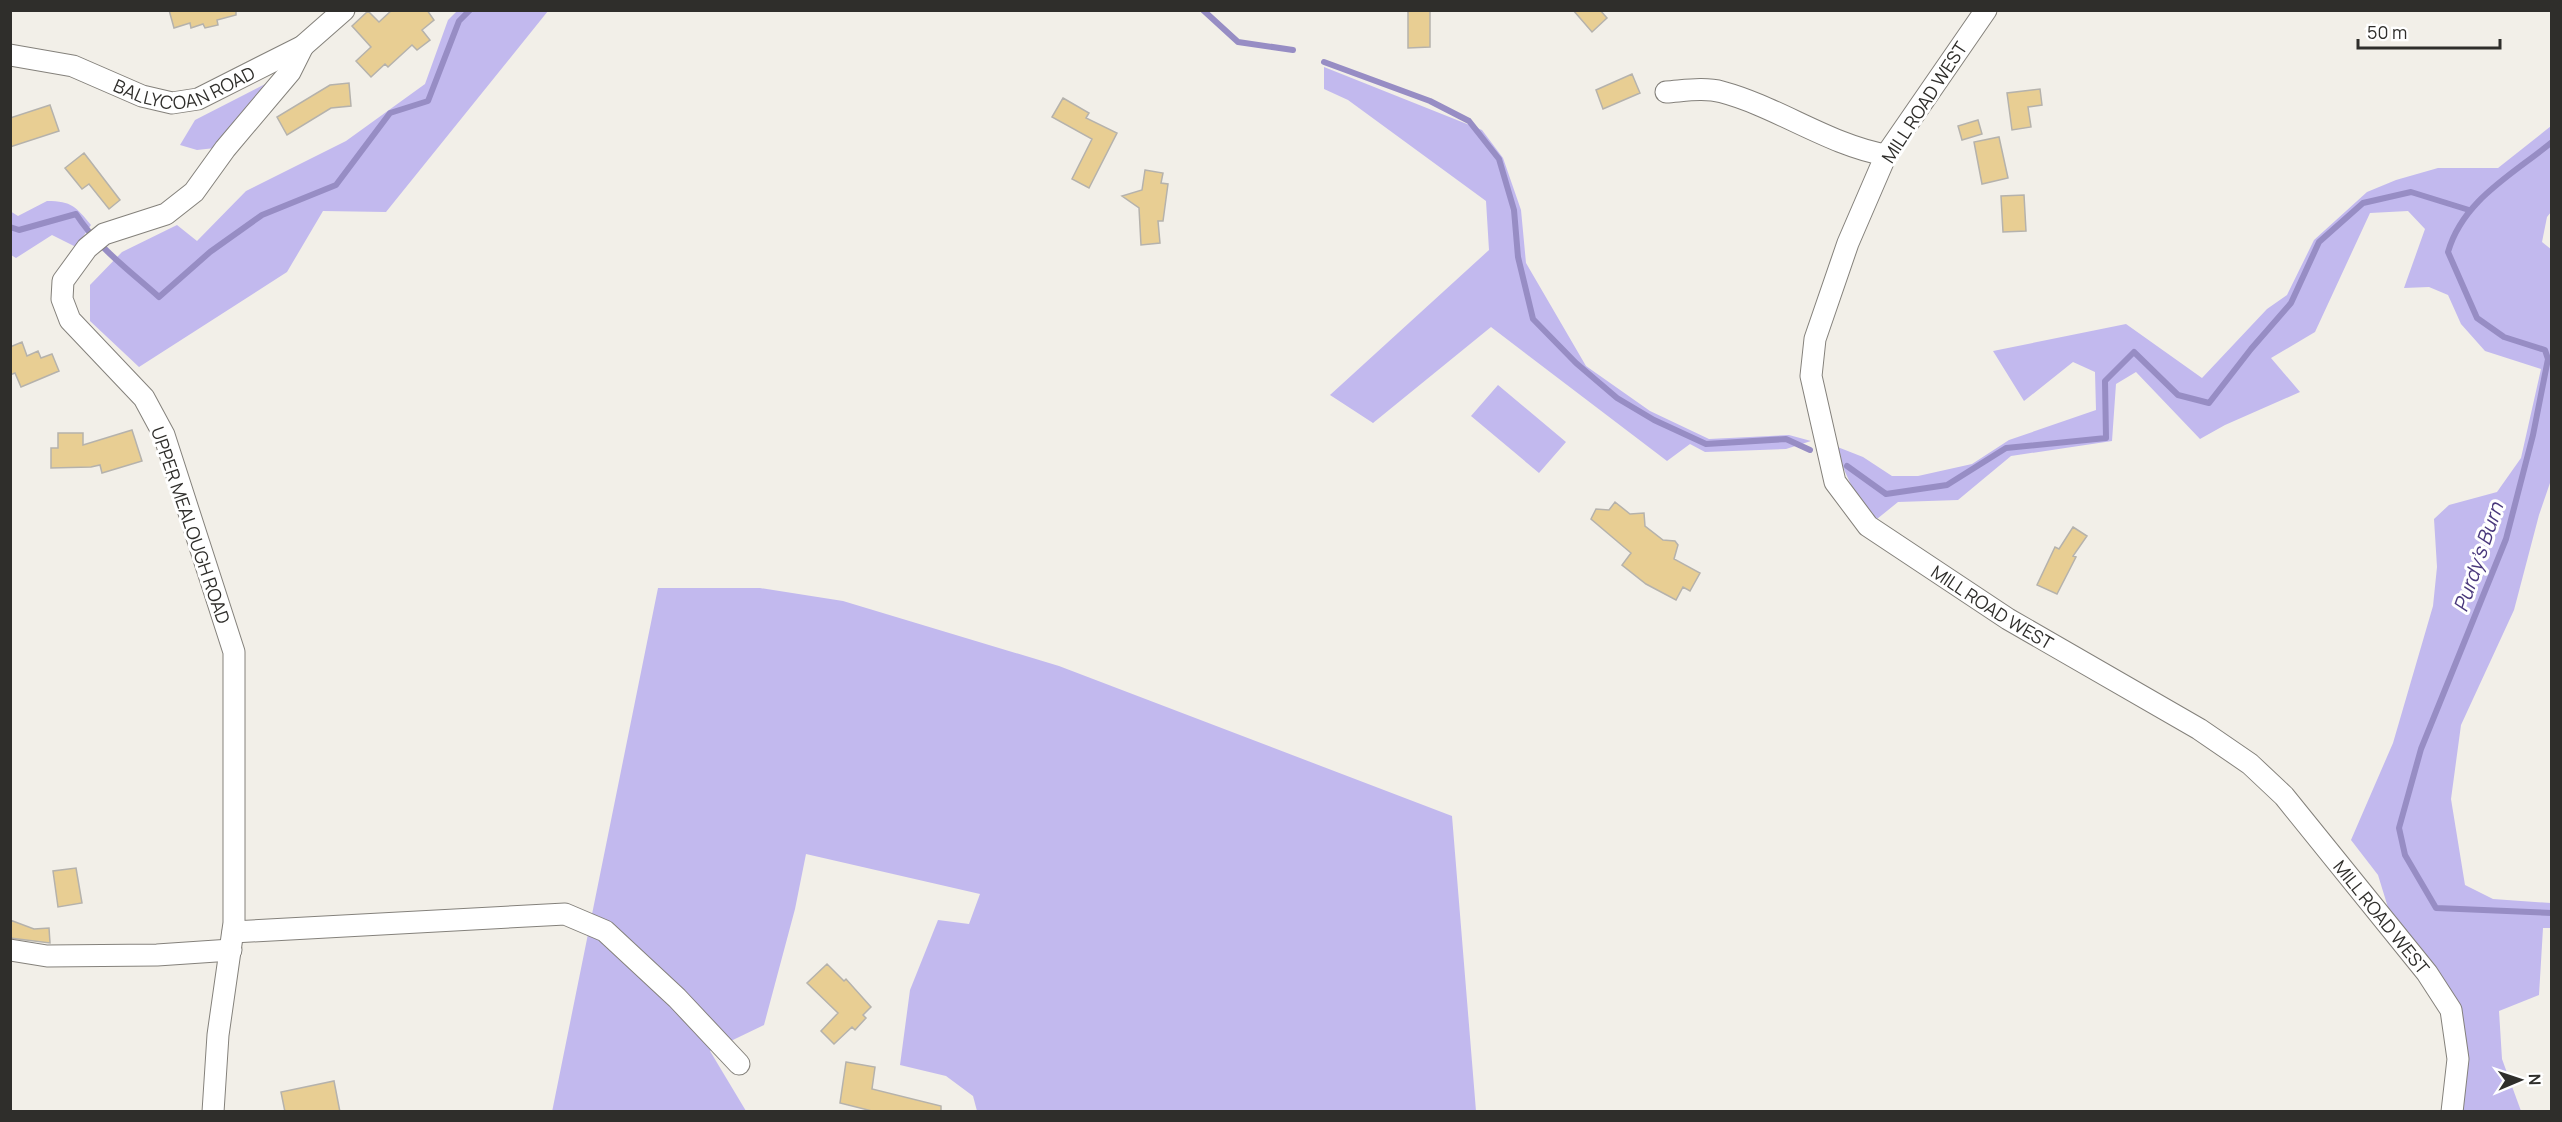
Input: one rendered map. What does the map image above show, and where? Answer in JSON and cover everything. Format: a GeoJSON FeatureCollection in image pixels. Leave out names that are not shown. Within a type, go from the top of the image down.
{"type":"FeatureCollection","features":[{"type":"Feature","properties":{"kind":"street","name":"BALLYCOAN ROAD"},"geometry":{"type":"LineString","coordinates":[[10,55],[73,66],[142,96],[172,103],[198,99],[303,46],[344,10]]}},
{"type":"Feature","properties":{"kind":"street","name":"MILL ROAD WEST"},"geometry":{"type":"LineString","coordinates":[[1986,10],[1886,155],[1848,243],[1815,339],[1811,376],[1834,482],[1868,526],[2008,619],[2199,729],[2250,764],[2284,796],[2427,973],[2451,1010],[2458,1059],[2452,1112]]}},
{"type":"Feature","properties":{"kind":"street","name":"UPPER MEALOUGH ROAD"},"geometry":{"type":"LineString","coordinates":[[213,1112],[218,1035],[232,941],[234,652],[164,435],[144,398],[70,320],[62,299],[63,280],[87,248],[104,234],[166,214],[194,192],[225,149],[290,72],[303,46]]}},
{"type":"Feature","properties":{"kind":"street"},"geometry":{"type":"LineString","coordinates":[[1666,92],[1720,91],[1862,150],[1886,155]]}},
{"type":"Feature","properties":{"kind":"street"},"geometry":{"type":"LineString","coordinates":[[14,958],[135,955],[232,941],[565,914],[605,931],[677,998],[738,1065]]}},
{"type":"Feature","properties":{"kind":"shaded area"},"geometry":{"type":"Polygon","coordinates":[[[457,11],[548,11],[386,212],[323,211],[287,272],[139,367],[90,321],[90,285],[122,252],[177,225],[197,241],[246,191],[346,141],[425,84],[448,20],[457,11]]]}},
{"type":"Feature","properties":{"kind":"shaded area"},"geometry":{"type":"Polygon","coordinates":[[[1324,67],[1482,130],[1503,158],[1521,210],[1526,263],[1586,366],[1650,411],[1709,439],[1789,435],[1811,441],[1786,449],[1705,452],[1690,444],[1667,461],[1491,327],[1373,423],[1330,395],[1489,250],[1486,201],[1348,100],[1324,89],[1324,67]]]}},
{"type":"Feature","properties":{"kind":"shaded area"},"geometry":{"type":"Polygon","coordinates":[[[273,80],[215,148],[197,150],[180,145],[195,120],[273,80]]]}},
{"type":"Feature","properties":{"kind":"shaded area"},"geometry":{"type":"Polygon","coordinates":[[[2551,126],[2551,212],[2547,217],[2542,242],[2552,250],[2551,480],[2539,515],[2514,610],[2461,725],[2451,799],[2465,885],[2493,899],[2551,903],[2551,928],[2543,928],[2539,995],[2499,1011],[2502,1059],[2521,1111],[2457,1111],[2458,1010],[2390,914],[2378,875],[2351,840],[2393,743],[2433,606],[2437,567],[2434,519],[2449,505],[2497,492],[2521,458],[2541,369],[2485,351],[2461,324],[2448,295],[2429,287],[2404,288],[2425,229],[2408,211],[2370,213],[2315,332],[2271,358],[2300,392],[2225,425],[2200,439],[2136,372],[2116,384],[2112,441],[2011,456],[1958,500],[1898,502],[1877,519],[1857,495],[1835,446],[1863,457],[1892,476],[1918,476],[1972,464],[2009,440],[2096,410],[2095,372],[2073,362],[2024,401],[1993,351],[2126,324],[2202,378],[2267,309],[2287,295],[2314,240],[2367,192],[2396,180],[2438,168],[2498,168],[2551,126]]]}},
{"type":"Feature","properties":{"kind":"shaded area"},"geometry":{"type":"Polygon","coordinates":[[[47,201],[62,202],[73,206],[91,225],[76,247],[52,235],[16,258],[11,255],[10,211],[18,216],[47,201]]]}},
{"type":"Feature","properties":{"kind":"shaded area"},"geometry":{"type":"Polygon","coordinates":[[[1498,385],[1566,442],[1539,473],[1471,416],[1498,385]]]}},
{"type":"Feature","properties":{"kind":"shaded area"},"geometry":{"type":"Polygon","coordinates":[[[658,588],[760,588],[843,601],[1059,666],[1452,816],[1476,1111],[977,1111],[973,1096],[946,1076],[900,1065],[910,990],[938,920],[969,924],[980,894],[806,854],[795,909],[764,1025],[710,1051],[746,1111],[552,1112],[658,588]]]}},
{"type":"Feature","properties":{"kind":"building"},"geometry":{"type":"Polygon","coordinates":[[[169,10],[236,10],[236,15],[217,20],[218,25],[205,28],[203,24],[191,28],[190,23],[174,28],[169,10]]]}},
{"type":"Feature","properties":{"kind":"building"},"geometry":{"type":"Polygon","coordinates":[[[392,10],[427,10],[434,20],[422,30],[430,40],[417,50],[412,45],[388,67],[385,64],[371,77],[356,61],[371,47],[352,26],[368,11],[379,22],[392,10]]]}},
{"type":"Feature","properties":{"kind":"building"},"geometry":{"type":"Polygon","coordinates":[[[1408,10],[1430,10],[1430,47],[1408,48],[1408,10]]]}},
{"type":"Feature","properties":{"kind":"building"},"geometry":{"type":"Polygon","coordinates":[[[1573,10],[1600,10],[1607,18],[1592,32],[1573,10]]]}},
{"type":"Feature","properties":{"kind":"building"},"geometry":{"type":"Polygon","coordinates":[[[1632,74],[1640,93],[1603,109],[1596,90],[1632,74]]]}},
{"type":"Feature","properties":{"kind":"building"},"geometry":{"type":"Polygon","coordinates":[[[349,83],[351,106],[331,108],[287,135],[277,117],[330,85],[349,83]]]}},
{"type":"Feature","properties":{"kind":"building"},"geometry":{"type":"Polygon","coordinates":[[[2040,89],[2042,105],[2028,107],[2031,127],[2012,130],[2007,93],[2040,89]]]}},
{"type":"Feature","properties":{"kind":"building"},"geometry":{"type":"Polygon","coordinates":[[[1063,98],[1089,113],[1086,118],[1117,133],[1089,188],[1072,179],[1092,139],[1052,117],[1063,98]]]}},
{"type":"Feature","properties":{"kind":"building"},"geometry":{"type":"Polygon","coordinates":[[[50,105],[59,131],[10,147],[10,118],[50,105]]]}},
{"type":"Feature","properties":{"kind":"building"},"geometry":{"type":"Polygon","coordinates":[[[1978,120],[1982,134],[1962,140],[1958,126],[1978,120]]]}},
{"type":"Feature","properties":{"kind":"building"},"geometry":{"type":"Polygon","coordinates":[[[1999,137],[2008,178],[1982,184],[1974,142],[1999,137]]]}},
{"type":"Feature","properties":{"kind":"building"},"geometry":{"type":"Polygon","coordinates":[[[84,153],[120,200],[109,209],[89,184],[82,189],[65,168],[84,153]]]}},
{"type":"Feature","properties":{"kind":"building"},"geometry":{"type":"Polygon","coordinates":[[[1145,170],[1163,173],[1161,183],[1168,184],[1163,221],[1158,221],[1160,243],[1141,245],[1139,208],[1122,196],[1142,190],[1145,170]]]}},
{"type":"Feature","properties":{"kind":"building"},"geometry":{"type":"Polygon","coordinates":[[[2024,195],[2026,231],[2003,232],[2001,196],[2024,195]]]}},
{"type":"Feature","properties":{"kind":"building"},"geometry":{"type":"Polygon","coordinates":[[[22,342],[27,356],[38,351],[41,358],[52,354],[59,371],[21,387],[15,373],[10,375],[10,347],[22,342]]]}},
{"type":"Feature","properties":{"kind":"building"},"geometry":{"type":"Polygon","coordinates":[[[132,430],[142,461],[102,473],[100,465],[51,468],[51,448],[58,448],[58,433],[83,433],[83,445],[132,430]]]}},
{"type":"Feature","properties":{"kind":"building"},"geometry":{"type":"Polygon","coordinates":[[[1615,502],[1630,514],[1644,513],[1645,526],[1663,540],[1675,541],[1678,545],[1674,559],[1700,573],[1690,591],[1683,587],[1676,600],[1646,584],[1622,565],[1631,553],[1591,519],[1596,509],[1609,510],[1615,502]]]}},
{"type":"Feature","properties":{"kind":"building"},"geometry":{"type":"Polygon","coordinates":[[[2073,527],[2087,536],[2073,556],[2076,557],[2057,594],[2037,585],[2055,547],[2059,549],[2073,527]]]}},
{"type":"Feature","properties":{"kind":"building"},"geometry":{"type":"Polygon","coordinates":[[[76,868],[82,903],[58,907],[53,871],[76,868]]]}},
{"type":"Feature","properties":{"kind":"building"},"geometry":{"type":"Polygon","coordinates":[[[10,920],[34,929],[49,928],[50,943],[10,938],[10,920]]]}},
{"type":"Feature","properties":{"kind":"building"},"geometry":{"type":"Polygon","coordinates":[[[827,964],[844,981],[846,979],[871,1007],[863,1015],[866,1018],[855,1030],[852,1027],[834,1044],[821,1031],[838,1013],[807,983],[827,964]]]}},
{"type":"Feature","properties":{"kind":"building"},"geometry":{"type":"Polygon","coordinates":[[[846,1062],[875,1067],[872,1089],[941,1106],[941,1112],[876,1112],[840,1103],[846,1062]]]}},
{"type":"Feature","properties":{"kind":"building"},"geometry":{"type":"Polygon","coordinates":[[[334,1081],[340,1112],[285,1112],[281,1092],[334,1081]]]}},
{"type":"Feature","properties":{"kind":"waterway"},"geometry":{"type":"LineString","coordinates":[[10,227],[19,230],[76,214],[104,248],[159,297],[210,252],[262,215],[336,185],[390,113],[428,101],[459,21],[470,10]]}},
{"type":"Feature","properties":{"kind":"waterway"},"geometry":{"type":"LineString","coordinates":[[1203,10],[1238,42],[1293,50]]}},
{"type":"Feature","properties":{"kind":"waterway"},"geometry":{"type":"LineString","coordinates":[[1324,62],[1430,101],[1469,121],[1499,159],[1514,210],[1518,257],[1533,319],[1576,363],[1617,398],[1654,420],[1706,444],[1786,439],[1810,450]]}},
{"type":"Feature","properties":{"kind":"waterway","name":"Purdy's Burn"},"geometry":{"type":"LineString","coordinates":[[2552,142],[2477,203],[2455,234],[2448,252],[2477,318],[2504,337],[2545,350],[2548,359],[2533,435],[2506,539],[2421,749],[2399,828],[2405,855],[2436,908],[2552,913]]}},
{"type":"Feature","properties":{"kind":"waterway"},"geometry":{"type":"LineString","coordinates":[[1847,466],[1886,494],[1947,485],[2006,448],[2106,438],[2105,381],[2134,352],[2178,395],[2209,403],[2291,303],[2319,242],[2363,203],[2411,192],[2469,210]]}}]}
